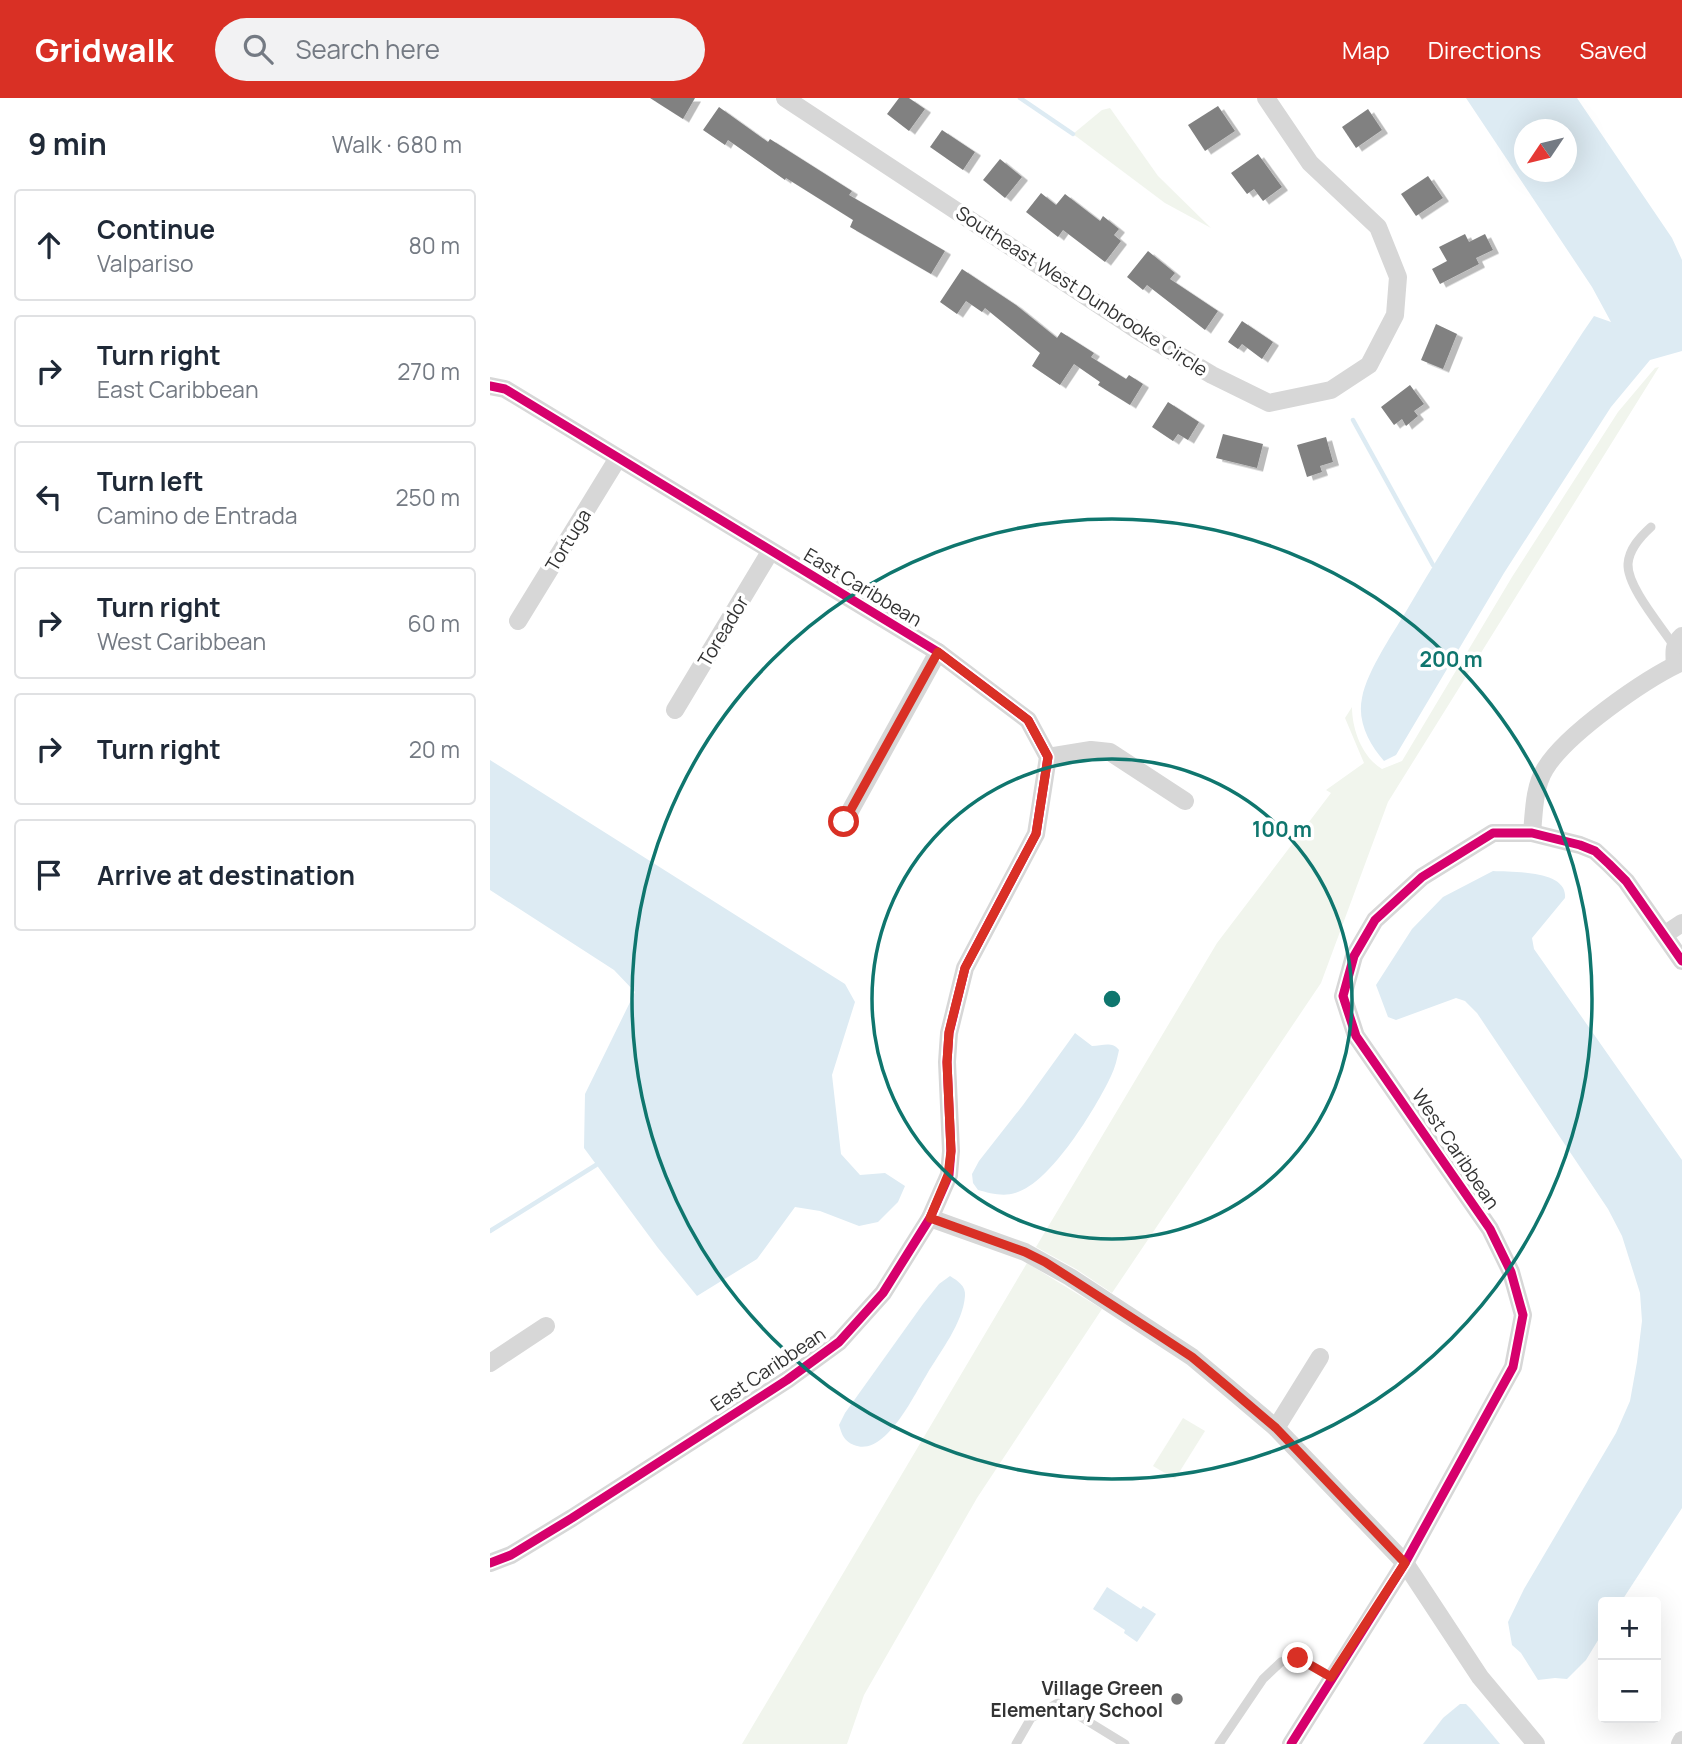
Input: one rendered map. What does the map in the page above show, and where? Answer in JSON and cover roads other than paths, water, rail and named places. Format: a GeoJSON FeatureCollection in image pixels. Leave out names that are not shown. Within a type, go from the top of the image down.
{"type":"FeatureCollection","features":[{"type":"Feature","properties":{"kind":"street","name":"Southeast West Dunbrooke Circle"},"geometry":{"type":"LineString","coordinates":[[785,98],[1140,332],[1212,375],[1269,403],[1331,390],[1369,365],[1395,315],[1398,277],[1378,227],[1310,163],[1266,98]]}},
{"type":"Feature","properties":{"kind":"street","name":"East Caribbean"},"geometry":{"type":"LineString","coordinates":[[490,386],[505,389],[938,652],[1028,720],[1048,757],[1036,834],[965,968],[949,1032],[947,1062],[951,1151],[948,1175],[930,1218],[883,1293],[839,1342],[787,1380],[572,1518],[511,1555],[490,1563]]}},
{"type":"Feature","properties":{"kind":"street","name":"Tortuga"},"geometry":{"type":"LineString","coordinates":[[518,621],[618,458]]}},
{"type":"Feature","properties":{"kind":"street","name":"Toreador"},"geometry":{"type":"LineString","coordinates":[[675,710],[770,552]]}},
{"type":"Feature","properties":{"kind":"street"},"geometry":{"type":"LineString","coordinates":[[844,822],[938,652]]}},
{"type":"Feature","properties":{"kind":"street"},"geometry":{"type":"LineString","coordinates":[[1532,833],[1538,784],[1545,769],[1561,748],[1679,652]]}},
{"type":"Feature","properties":{"kind":"street"},"geometry":{"type":"LineString","coordinates":[[1048,757],[1091,750],[1110,752],[1185,801]]}},
{"type":"Feature","properties":{"kind":"street","name":"West Caribbean"},"geometry":{"type":"LineString","coordinates":[[1291,1744],[1405,1563],[1513,1367],[1523,1315],[1511,1272],[1490,1229],[1356,1037],[1343,996],[1354,956],[1375,920],[1422,877],[1493,833],[1532,833],[1564,839],[1595,852],[1626,881],[1682,961]]}},
{"type":"Feature","properties":{"kind":"street"},"geometry":{"type":"LineString","coordinates":[[1664,935],[1682,923]]}},
{"type":"Feature","properties":{"kind":"street"},"geometry":{"type":"LineString","coordinates":[[930,1218],[1025,1252],[1070,1277],[1192,1357],[1276,1428],[1405,1563],[1480,1677],[1536,1744]]}},
{"type":"Feature","properties":{"kind":"street"},"geometry":{"type":"LineString","coordinates":[[490,1363],[546,1326]]}},
{"type":"Feature","properties":{"kind":"street"},"geometry":{"type":"LineString","coordinates":[[1276,1428],[1320,1357]]}},
{"type":"Feature","properties":{"kind":"lane"},"geometry":{"type":"LineString","coordinates":[[1651,527],[1636,545],[1628,566],[1639,594],[1679,652]]}},
{"type":"Feature","properties":{"kind":"lane"},"geometry":{"type":"LineString","coordinates":[[1219,1744],[1263,1679],[1281,1662],[1298,1658],[1331,1677]]}},
{"type":"Feature","properties":{"kind":"lane"},"geometry":{"type":"LineString","coordinates":[[1016,1744],[1031,1718],[1058,1703],[1125,1744]]}},
{"type":"Feature","properties":{"kind":"waterway"},"geometry":{"type":"LineString","coordinates":[[1020,98],[1073,134]]}},
{"type":"Feature","properties":{"kind":"waterway"},"geometry":{"type":"LineString","coordinates":[[1353,420],[1433,565]]}},
{"type":"Feature","properties":{"kind":"waterway"},"geometry":{"type":"LineString","coordinates":[[490,1231],[596,1165]]}},
{"type":"Feature","properties":{"kind":"place","name":"Village Green Elementary School"},"geometry":{"type":"Point","coordinates":[1177,1699]}}]}
